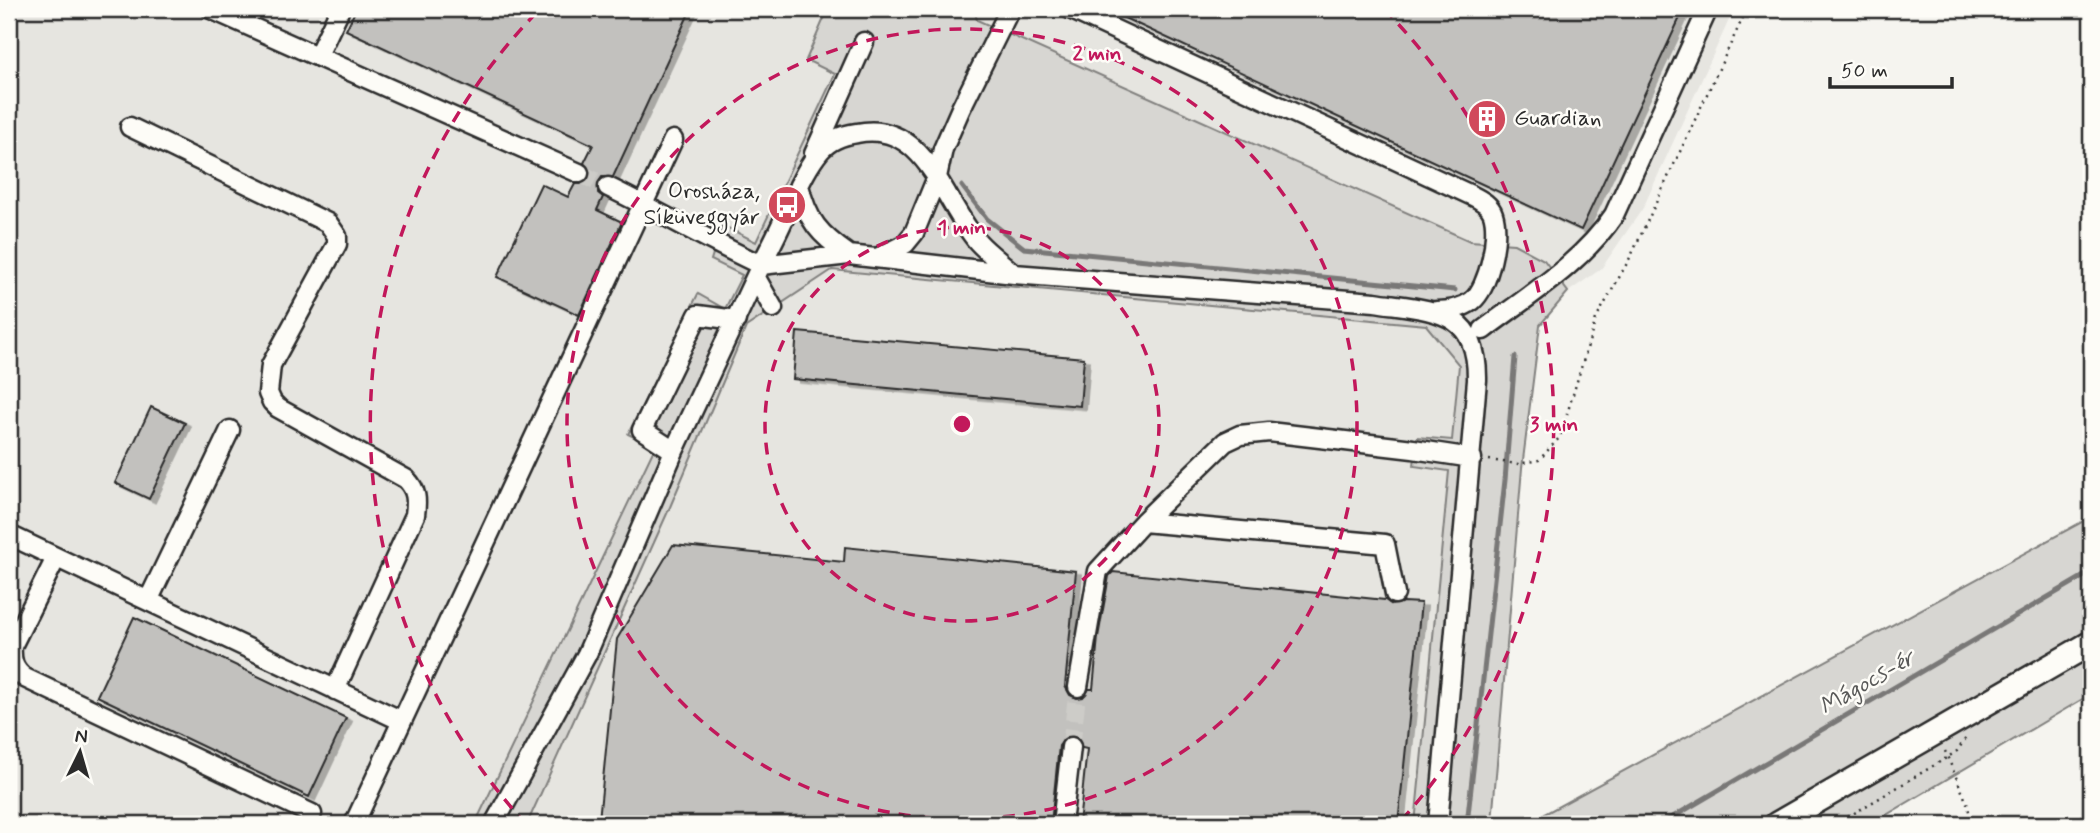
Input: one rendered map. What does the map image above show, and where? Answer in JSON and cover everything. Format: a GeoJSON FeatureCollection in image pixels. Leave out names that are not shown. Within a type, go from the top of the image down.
{"type":"FeatureCollection","features":[{"type":"Feature","properties":{"kind":"main road"},"geometry":{"type":"LineString","coordinates":[[1777,824],[2091,643]]}},
{"type":"Feature","properties":{"kind":"street"},"geometry":{"type":"LineString","coordinates":[[211,9],[579,173]]}},
{"type":"Feature","properties":{"kind":"street"},"geometry":{"type":"LineString","coordinates":[[318,55],[340,9]]}},
{"type":"Feature","properties":{"kind":"street"},"geometry":{"type":"LineString","coordinates":[[877,258],[905,244],[914,233],[937,177],[943,149],[1010,9]]}},
{"type":"Feature","properties":{"kind":"street"},"geometry":{"type":"LineString","coordinates":[[1070,9],[1480,200],[1490,209],[1493,218],[1489,269],[1438,824]]}},
{"type":"Feature","properties":{"kind":"street"},"geometry":{"type":"LineString","coordinates":[[1483,330],[1553,277],[1606,228],[1708,9]]}},
{"type":"Feature","properties":{"kind":"street"},"geometry":{"type":"LineString","coordinates":[[494,824],[587,654],[674,451],[864,42]]}},
{"type":"Feature","properties":{"kind":"street"},"geometry":{"type":"LineString","coordinates":[[130,127],[328,223],[337,236],[337,244],[271,365],[268,393],[278,408],[407,478],[416,494],[416,504],[415,515],[335,691]]}},
{"type":"Feature","properties":{"kind":"street"},"geometry":{"type":"LineString","coordinates":[[809,165],[833,140],[847,135],[874,131],[901,137],[913,146],[937,177],[957,213],[979,243],[1014,274]]}},
{"type":"Feature","properties":{"kind":"street"},"geometry":{"type":"LineString","coordinates":[[354,824],[673,140]]}},
{"type":"Feature","properties":{"kind":"street"},"geometry":{"type":"LineString","coordinates":[[799,186],[803,203],[821,234],[849,255]]}},
{"type":"Feature","properties":{"kind":"street"},"geometry":{"type":"LineString","coordinates":[[608,187],[644,204],[759,271],[773,308]]}},
{"type":"Feature","properties":{"kind":"street"},"geometry":{"type":"LineString","coordinates":[[759,271],[849,255],[1014,274],[1375,302],[1431,311],[1453,320],[1471,339],[1477,358],[1477,380]]}},
{"type":"Feature","properties":{"kind":"street"},"geometry":{"type":"LineString","coordinates":[[1431,311],[1456,309],[1472,301],[1483,287],[1489,269]]}},
{"type":"Feature","properties":{"kind":"street"},"geometry":{"type":"LineString","coordinates":[[674,451],[642,430],[698,315],[736,320]]}},
{"type":"Feature","properties":{"kind":"street"},"geometry":{"type":"LineString","coordinates":[[148,601],[230,430]]}},
{"type":"Feature","properties":{"kind":"street"},"geometry":{"type":"LineString","coordinates":[[1078,688],[1098,571],[1143,522],[1225,442],[1240,435],[1269,432],[1472,458]]}},
{"type":"Feature","properties":{"kind":"street"},"geometry":{"type":"LineString","coordinates":[[1143,522],[1385,544],[1395,594]]}},
{"type":"Feature","properties":{"kind":"street"},"geometry":{"type":"LineString","coordinates":[[9,535],[402,721]]}},
{"type":"Feature","properties":{"kind":"street"},"geometry":{"type":"LineString","coordinates":[[56,558],[12,646],[11,656],[17,672],[312,814]]}},
{"type":"Feature","properties":{"kind":"street"},"geometry":{"type":"LineString","coordinates":[[1062,824],[1071,747]]}},
{"type":"Feature","properties":{"kind":"path"},"geometry":{"type":"LineString","coordinates":[[1498,461],[1514,463],[1539,460],[1560,437],[1596,319],[1631,256],[1747,9]]}},
{"type":"Feature","properties":{"kind":"path"},"geometry":{"type":"LineString","coordinates":[[1934,734],[1948,757],[1967,803],[1972,824]]}},
{"type":"Feature","properties":{"kind":"path"},"geometry":{"type":"LineString","coordinates":[[1836,824],[1957,751],[1968,736]]}},
{"type":"Feature","properties":{"kind":"shaded area"},"geometry":{"type":"Polygon","coordinates":[[[9,9],[828,9],[807,60],[835,73],[756,242],[723,225],[742,275],[725,309],[699,295],[628,434],[655,447],[475,824],[9,824],[9,9]]]}},
{"type":"Feature","properties":{"kind":"shaded area"},"geometry":{"type":"Polygon","coordinates":[[[828,9],[974,9],[977,20],[1470,241],[1514,244],[1544,260],[1568,292],[1540,325],[1522,468],[1492,822],[1494,824],[1415,824],[1449,471],[1414,466],[1417,437],[1452,440],[1459,365],[1426,325],[832,270],[746,327],[670,507],[527,824],[475,824],[655,447],[628,434],[698,294],[725,309],[742,275],[711,260],[722,225],[756,242],[835,74],[806,60],[828,9]]]}},
{"type":"Feature","properties":{"kind":"shaded area"},"geometry":{"type":"Polygon","coordinates":[[[974,9],[1734,9],[1643,208],[1601,269],[1568,292],[1544,260],[1515,244],[1471,241],[976,20],[974,9]]]}},
{"type":"Feature","properties":{"kind":"shaded area"},"geometry":{"type":"Polygon","coordinates":[[[832,270],[1426,324],[1459,365],[1452,440],[1414,467],[1449,470],[1415,824],[527,824],[670,507],[746,327],[832,270]]]}},
{"type":"Feature","properties":{"kind":"shaded area"},"geometry":{"type":"Polygon","coordinates":[[[2091,517],[2091,694],[1871,824],[1526,824],[2091,517]]]}},
{"type":"Feature","properties":{"kind":"building"},"geometry":{"type":"Polygon","coordinates":[[[356,9],[691,9],[613,177],[602,177],[598,183],[598,193],[603,197],[597,210],[622,222],[579,315],[497,277],[541,184],[568,197],[575,184],[581,184],[589,178],[590,171],[584,163],[593,145],[346,30],[356,9]]]}},
{"type":"Feature","properties":{"kind":"building","name":"Guardian"},"geometry":{"type":"Polygon","coordinates":[[[1105,9],[1684,9],[1581,230],[1105,9]]]}},
{"type":"Feature","properties":{"kind":"building"},"geometry":{"type":"Polygon","coordinates":[[[797,332],[1084,358],[1080,406],[793,379],[797,332]]]}},
{"type":"Feature","properties":{"kind":"building"},"geometry":{"type":"Polygon","coordinates":[[[151,407],[185,423],[149,499],[115,483],[151,407]]]}},
{"type":"Feature","properties":{"kind":"building"},"geometry":{"type":"Polygon","coordinates":[[[673,545],[844,562],[845,547],[1076,571],[1065,686],[1070,695],[1077,698],[1093,689],[1098,637],[1109,576],[1113,572],[1385,600],[1392,605],[1403,602],[1421,603],[1398,824],[1079,824],[1087,749],[1082,748],[1078,738],[1072,736],[1066,737],[1059,746],[1051,824],[643,824],[599,820],[617,639],[673,545]]]}},
{"type":"Feature","properties":{"kind":"building"},"geometry":{"type":"Polygon","coordinates":[[[134,617],[346,718],[309,797],[97,696],[134,617]]]}},
{"type":"Feature","properties":{"kind":"waterway"},"geometry":{"type":"LineString","coordinates":[[962,186],[987,219],[1024,248],[1455,290]]}},
{"type":"Feature","properties":{"kind":"waterway","name":"Mágocs-ér"},"geometry":{"type":"LineString","coordinates":[[1467,824],[1505,480],[1515,357]]}},
{"type":"Feature","properties":{"kind":"waterway","name":"Mágocs-ér"},"geometry":{"type":"LineString","coordinates":[[1661,824],[2091,572]]}},
{"type":"Feature","properties":{"kind":"tunnel"},"geometry":{"type":"LineString","coordinates":[[579,173],[608,187]]}},
{"type":"Feature","properties":{"kind":"tunnel"},"geometry":{"type":"LineString","coordinates":[[1071,747],[1078,687]]}},
{"type":"Feature","properties":{"kind":"place","name":"Guardian"},"geometry":{"type":"Point","coordinates":[1487,119]}},
{"type":"Feature","properties":{"kind":"place","name":"Orosháza, Síküveggyár"},"geometry":{"type":"Point","coordinates":[787,205]}}]}
